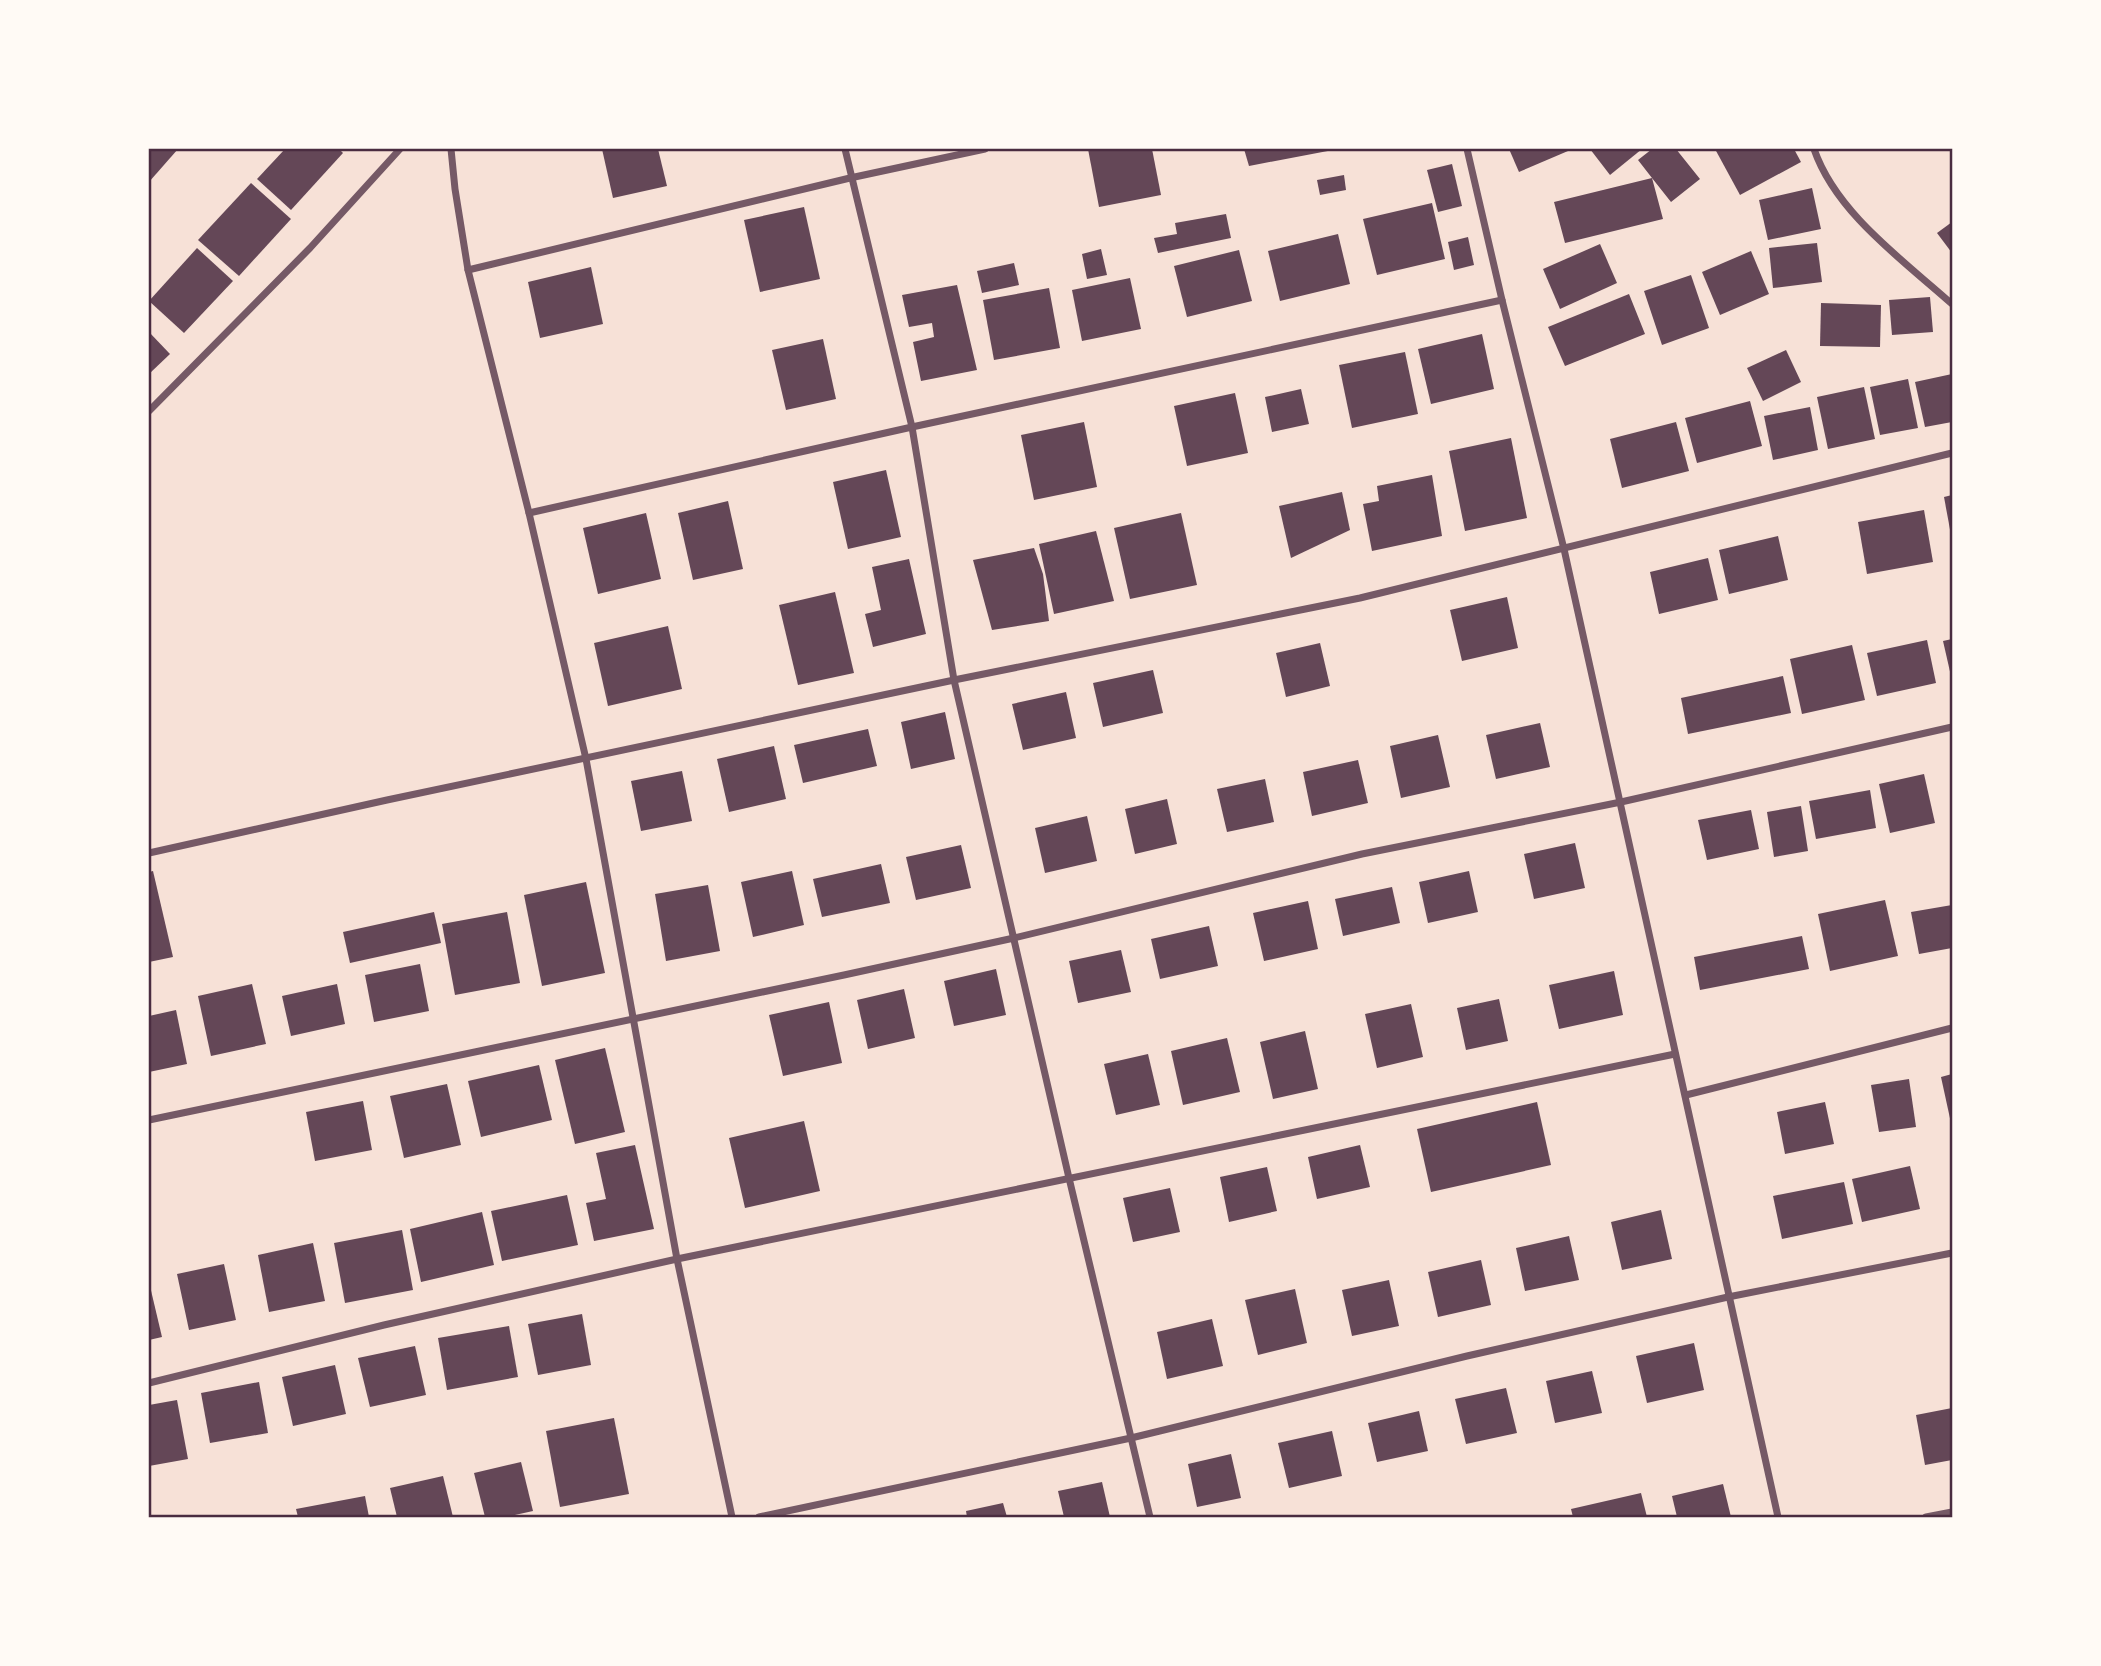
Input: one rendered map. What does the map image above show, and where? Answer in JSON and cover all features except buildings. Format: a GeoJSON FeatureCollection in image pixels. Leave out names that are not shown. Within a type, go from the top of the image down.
{"type":"FeatureCollection","features":[{"type":"Feature","properties":{"kind":"street"},"geometry":{"type":"LineString","coordinates":[[149,411],[310,247],[400,149]]}},
{"type":"Feature","properties":{"kind":"street"},"geometry":{"type":"LineString","coordinates":[[451,149],[468,270],[529,513],[586,759],[677,1259],[732,1517]]}},
{"type":"Feature","properties":{"kind":"street"},"geometry":{"type":"LineString","coordinates":[[845,149],[912,427],[954,680],[1150,1517]]}},
{"type":"Feature","properties":{"kind":"street"},"geometry":{"type":"LineString","coordinates":[[468,270],[850,178],[985,149]]}},
{"type":"Feature","properties":{"kind":"street"},"geometry":{"type":"LineString","coordinates":[[1467,149],[1564,549],[1778,1517]]}},
{"type":"Feature","properties":{"kind":"street"},"geometry":{"type":"LineString","coordinates":[[1814,149],[1820,165],[1842,200],[1871,232],[1952,304]]}},
{"type":"Feature","properties":{"kind":"street"},"geometry":{"type":"LineString","coordinates":[[529,513],[912,427],[1502,300]]}},
{"type":"Feature","properties":{"kind":"street"},"geometry":{"type":"LineString","coordinates":[[149,853],[954,680],[1360,598],[1952,453]]}},
{"type":"Feature","properties":{"kind":"street"},"geometry":{"type":"LineString","coordinates":[[149,1120],[1014,938],[1362,855],[1621,802],[1952,727]]}},
{"type":"Feature","properties":{"kind":"street"},"geometry":{"type":"LineString","coordinates":[[1686,1095],[1952,1028]]}},
{"type":"Feature","properties":{"kind":"street"},"geometry":{"type":"LineString","coordinates":[[149,1383],[384,1325],[677,1259],[1675,1054]]}},
{"type":"Feature","properties":{"kind":"street"},"geometry":{"type":"LineString","coordinates":[[759,1517],[1131,1438],[1467,1356],[1728,1297],[1952,1253]]}},
{"type":"Feature","properties":{"kind":"street"},"geometry":{"type":"LineString","coordinates":[[1926,1517],[1952,1512]]}}]}
